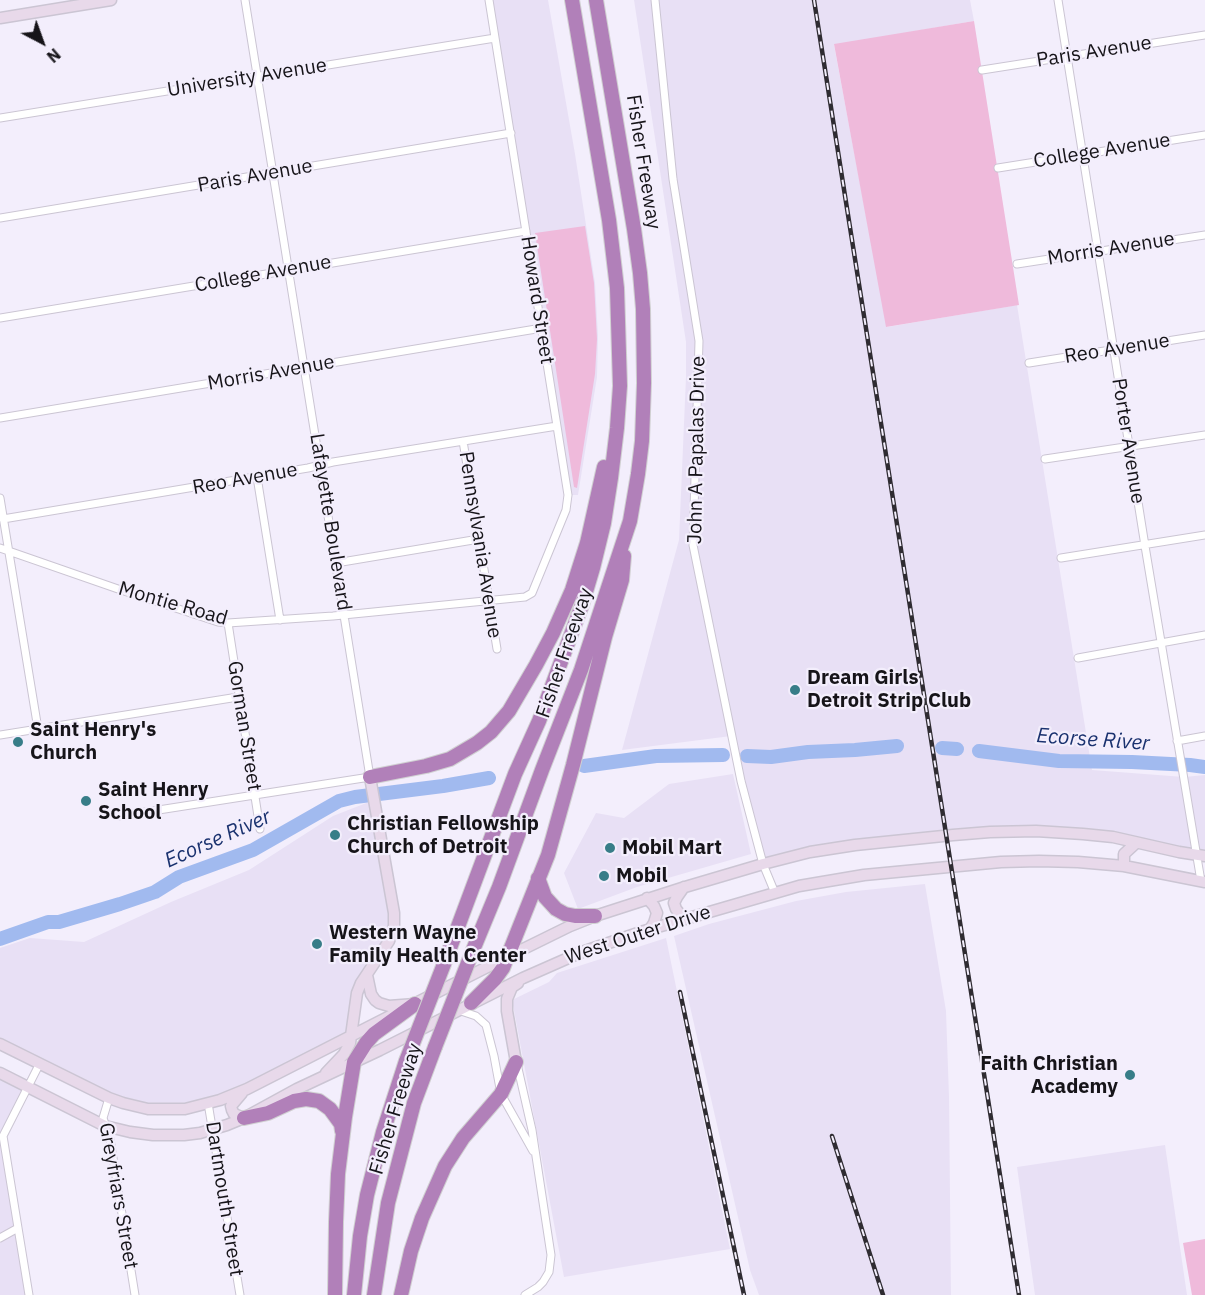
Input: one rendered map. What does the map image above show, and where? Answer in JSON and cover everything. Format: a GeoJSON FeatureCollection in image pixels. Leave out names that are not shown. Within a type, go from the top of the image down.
{"type":"FeatureCollection","features":[{"type":"Feature","properties":{"kind":"highway","name":"Fisher Freeway"},"geometry":{"type":"LineString","coordinates":[[354,1295],[367,1195],[383,1132],[406,1061],[582,605],[606,512],[620,386],[619,315],[613,253],[572,0]]}},
{"type":"Feature","properties":{"kind":"highway","name":"Fisher Freeway"},"geometry":{"type":"LineString","coordinates":[[374,1295],[388,1203],[414,1103],[581,670],[630,521],[634,498],[642,441],[643,309],[634,229],[596,0]]}},
{"type":"Feature","properties":{"kind":"highway"},"geometry":{"type":"LineString","coordinates":[[372,789],[426,766],[450,759],[491,732],[509,711],[553,633],[572,590],[593,518],[602,478],[612,411],[620,386]]}},
{"type":"Feature","properties":{"kind":"highway"},"geometry":{"type":"LineString","coordinates":[[471,1003],[503,968],[548,855],[622,580],[624,539]]}},
{"type":"Feature","properties":{"kind":"highway"},"geometry":{"type":"LineString","coordinates":[[538,878],[545,897],[556,909],[575,916],[595,916]]}},
{"type":"Feature","properties":{"kind":"highway"},"geometry":{"type":"LineString","coordinates":[[335,1295],[336,1222],[343,1132],[354,1062],[374,1034],[415,1004]]}},
{"type":"Feature","properties":{"kind":"highway"},"geometry":{"type":"LineString","coordinates":[[401,1295],[422,1218],[438,1181],[454,1149],[501,1094],[516,1062]]}},
{"type":"Feature","properties":{"kind":"highway"},"geometry":{"type":"LineString","coordinates":[[244,1118],[268,1113],[294,1101],[306,1099],[319,1101],[330,1109],[341,1124],[343,1132]]}},
{"type":"Feature","properties":{"kind":"main road"},"geometry":{"type":"LineString","coordinates":[[0,18],[111,0]]}},
{"type":"Feature","properties":{"kind":"main road","name":"Lafayette Boulevard"},"geometry":{"type":"LineString","coordinates":[[351,1035],[357,993],[361,983],[389,941],[394,926],[394,913],[372,789]]}},
{"type":"Feature","properties":{"kind":"main road","name":"West Outer Drive"},"geometry":{"type":"LineString","coordinates":[[0,1044],[123,1103],[148,1109],[185,1108],[208,1103],[247,1089],[570,926],[647,898],[796,855],[855,845],[990,832],[1059,832],[1113,837],[1200,855]]}},
{"type":"Feature","properties":{"kind":"main road"},"geometry":{"type":"LineString","coordinates":[[1124,866],[1124,854],[1136,843]]}},
{"type":"Feature","properties":{"kind":"main road","name":"West Outer Drive"},"geometry":{"type":"LineString","coordinates":[[0,1073],[105,1126],[142,1134],[168,1136],[192,1134],[214,1130],[244,1118],[471,1003],[582,951],[775,892],[864,875],[1001,862],[1039,861],[1124,866],[1203,881]]}},
{"type":"Feature","properties":{"kind":"main road"},"geometry":{"type":"LineString","coordinates":[[684,919],[674,903],[685,887]]}},
{"type":"Feature","properties":{"kind":"main road"},"geometry":{"type":"LineString","coordinates":[[647,898],[657,913],[650,929]]}},
{"type":"Feature","properties":{"kind":"main road"},"geometry":{"type":"LineString","coordinates":[[367,975],[371,994],[379,1003],[389,1006],[415,1004]]}},
{"type":"Feature","properties":{"kind":"main road"},"geometry":{"type":"LineString","coordinates":[[516,1062],[507,999],[512,987],[523,978]]}},
{"type":"Feature","properties":{"kind":"main road"},"geometry":{"type":"LineString","coordinates":[[322,1077],[348,1048],[351,1035]]}},
{"type":"Feature","properties":{"kind":"main road"},"geometry":{"type":"LineString","coordinates":[[244,1118],[234,1114],[231,1106],[247,1089]]}},
{"type":"Feature","properties":{"kind":"street","name":"Lafayette Boulevard"},"geometry":{"type":"LineString","coordinates":[[245,0],[372,789]]}},
{"type":"Feature","properties":{"kind":"street","name":"Howard Street"},"geometry":{"type":"LineString","coordinates":[[489,0],[568,495],[568,503],[535,589],[531,594]]}},
{"type":"Feature","properties":{"kind":"street","name":"John A Papalas Drive"},"geometry":{"type":"LineString","coordinates":[[655,0],[673,179],[699,341],[693,545],[741,781],[763,864],[775,892]]}},
{"type":"Feature","properties":{"kind":"street","name":"Porter Avenue"},"geometry":{"type":"LineString","coordinates":[[1058,0],[1177,741],[1203,881]]}},
{"type":"Feature","properties":{"kind":"street","name":"Paris Avenue"},"geometry":{"type":"LineString","coordinates":[[982,70],[1205,35]]}},
{"type":"Feature","properties":{"kind":"street","name":"University Avenue"},"geometry":{"type":"LineString","coordinates":[[0,118],[495,38]]}},
{"type":"Feature","properties":{"kind":"street","name":"Paris Avenue"},"geometry":{"type":"LineString","coordinates":[[0,218],[511,133]]}},
{"type":"Feature","properties":{"kind":"street","name":"College Avenue"},"geometry":{"type":"LineString","coordinates":[[998,168],[1205,135]]}},
{"type":"Feature","properties":{"kind":"street","name":"College Avenue"},"geometry":{"type":"LineString","coordinates":[[0,318],[526,231]]}},
{"type":"Feature","properties":{"kind":"street","name":"Morris Avenue"},"geometry":{"type":"LineString","coordinates":[[1017,264],[1205,235]]}},
{"type":"Feature","properties":{"kind":"street","name":"Morris Avenue"},"geometry":{"type":"LineString","coordinates":[[0,418],[542,328]]}},
{"type":"Feature","properties":{"kind":"street","name":"Reo Avenue"},"geometry":{"type":"LineString","coordinates":[[1029,363],[1205,335]]}},
{"type":"Feature","properties":{"kind":"street","name":"Reo Avenue"},"geometry":{"type":"LineString","coordinates":[[3,519],[557,426]]}},
{"type":"Feature","properties":{"kind":"street"},"geometry":{"type":"LineString","coordinates":[[1045,459],[1205,435]]}},
{"type":"Feature","properties":{"kind":"street","name":"Pennsylvania Avenue"},"geometry":{"type":"LineString","coordinates":[[464,441],[497,649]]}},
{"type":"Feature","properties":{"kind":"street"},"geometry":{"type":"LineString","coordinates":[[257,477],[280,620]]}},
{"type":"Feature","properties":{"kind":"street"},"geometry":{"type":"LineString","coordinates":[[0,498],[38,729]]}},
{"type":"Feature","properties":{"kind":"street"},"geometry":{"type":"LineString","coordinates":[[1061,558],[1205,535]]}},
{"type":"Feature","properties":{"kind":"street"},"geometry":{"type":"LineString","coordinates":[[336,562],[479,538]]}},
{"type":"Feature","properties":{"kind":"street","name":"Montie Road"},"geometry":{"type":"LineString","coordinates":[[0,548],[218,622],[228,623],[344,615],[525,597],[531,594]]}},
{"type":"Feature","properties":{"kind":"street","name":"Gorman Street"},"geometry":{"type":"LineString","coordinates":[[228,623],[260,829]]}},
{"type":"Feature","properties":{"kind":"street"},"geometry":{"type":"LineString","coordinates":[[1078,658],[1205,635]]}},
{"type":"Feature","properties":{"kind":"street"},"geometry":{"type":"LineString","coordinates":[[0,735],[238,697]]}},
{"type":"Feature","properties":{"kind":"street"},"geometry":{"type":"LineString","coordinates":[[1177,741],[1205,736]]}},
{"type":"Feature","properties":{"kind":"street"},"geometry":{"type":"LineString","coordinates":[[120,816],[255,795],[372,789]]}},
{"type":"Feature","properties":{"kind":"street"},"geometry":{"type":"LineString","coordinates":[[458,1010],[476,1016],[486,1025],[501,1094],[536,1156]]}},
{"type":"Feature","properties":{"kind":"street"},"geometry":{"type":"LineString","coordinates":[[516,1062],[536,1156],[551,1261],[549,1272],[543,1282],[525,1295]]}},
{"type":"Feature","properties":{"kind":"street"},"geometry":{"type":"LineString","coordinates":[[29,1295],[3,1136],[40,1063]]}},
{"type":"Feature","properties":{"kind":"street","name":"Greyfriars Street"},"geometry":{"type":"LineString","coordinates":[[109,1098],[103,1118],[110,1139],[135,1295]]}},
{"type":"Feature","properties":{"kind":"street","name":"Dartmouth Street"},"geometry":{"type":"LineString","coordinates":[[208,1103],[240,1295]]}},
{"type":"Feature","properties":{"kind":"street"},"geometry":{"type":"LineString","coordinates":[[0,1238],[18,1228]]}},
{"type":"Feature","properties":{"kind":"shaded area"},"geometry":{"type":"Polygon","coordinates":[[[489,0],[548,0],[595,283],[598,336],[597,377],[578,495],[568,495],[489,0]]]}},
{"type":"Feature","properties":{"kind":"shaded area"},"geometry":{"type":"Polygon","coordinates":[[[634,0],[970,0],[974,21],[834,45],[887,327],[1017,305],[1092,770],[1184,777],[1205,775],[1205,856],[1113,837],[953,835],[763,864],[731,736],[622,750],[679,540],[686,377],[686,342],[634,0]]]}},
{"type":"Feature","properties":{"kind":"shaded area"},"geometry":{"type":"Polygon","coordinates":[[[974,21],[1019,305],[886,327],[834,44],[974,21]]]}},
{"type":"Feature","properties":{"kind":"shaded area"},"geometry":{"type":"Polygon","coordinates":[[[585,226],[594,283],[597,339],[595,374],[577,488],[574,487],[535,233],[585,226]]]}},
{"type":"Feature","properties":{"kind":"shaded area"},"geometry":{"type":"Polygon","coordinates":[[[733,774],[751,854],[637,887],[578,909],[564,873],[596,813],[624,818],[669,784],[733,774]]]}},
{"type":"Feature","properties":{"kind":"shaded area"},"geometry":{"type":"Polygon","coordinates":[[[374,800],[394,926],[361,983],[351,1035],[259,1082],[197,1106],[123,1103],[0,1044],[0,948],[30,938],[84,942],[171,902],[249,870],[333,816],[374,800]]]}},
{"type":"Feature","properties":{"kind":"shaded area"},"geometry":{"type":"Polygon","coordinates":[[[925,884],[946,1011],[951,1295],[759,1295],[750,1270],[674,936],[709,924],[796,901],[846,892],[925,884]]]}},
{"type":"Feature","properties":{"kind":"shaded area"},"geometry":{"type":"Polygon","coordinates":[[[666,938],[730,1249],[564,1277],[512,1000],[549,982],[557,973],[666,938]]]}},
{"type":"Feature","properties":{"kind":"shaded area"},"geometry":{"type":"Polygon","coordinates":[[[0,1073],[28,1087],[3,1136],[29,1295],[0,1295],[0,1073]]]}},
{"type":"Feature","properties":{"kind":"shaded area"},"geometry":{"type":"Polygon","coordinates":[[[1165,1145],[1187,1295],[1035,1295],[1017,1167],[1165,1145]]]}},
{"type":"Feature","properties":{"kind":"shaded area"},"geometry":{"type":"Polygon","coordinates":[[[1205,1239],[1205,1295],[1192,1295],[1183,1243],[1205,1239]]]}},
{"type":"Feature","properties":{"kind":"waterway","name":"Ecorse River"},"geometry":{"type":"LineString","coordinates":[[747,756],[771,757],[897,746]]}},
{"type":"Feature","properties":{"kind":"waterway","name":"Ecorse River"},"geometry":{"type":"LineString","coordinates":[[942,748],[957,749]]}},
{"type":"Feature","properties":{"kind":"waterway","name":"Ecorse River"},"geometry":{"type":"LineString","coordinates":[[979,751],[1059,761],[1132,762],[1205,767]]}},
{"type":"Feature","properties":{"kind":"waterway","name":"Ecorse River"},"geometry":{"type":"LineString","coordinates":[[584,766],[656,756],[723,755]]}},
{"type":"Feature","properties":{"kind":"waterway","name":"Ecorse River"},"geometry":{"type":"LineString","coordinates":[[0,939],[48,922],[59,922],[155,892],[179,877],[253,850],[339,801],[489,778]]}},
{"type":"Feature","properties":{"kind":"railway"},"geometry":{"type":"LineString","coordinates":[[814,0],[1019,1295]]}},
{"type":"Feature","properties":{"kind":"railway"},"geometry":{"type":"LineString","coordinates":[[680,992],[744,1295]]}},
{"type":"Feature","properties":{"kind":"railway"},"geometry":{"type":"LineString","coordinates":[[832,1136],[883,1295]]}},
{"type":"Feature","properties":{"kind":"place","name":"Dream Girls Detroit Strip Club"},"geometry":{"type":"Point","coordinates":[795,690]}},
{"type":"Feature","properties":{"kind":"place","name":"Saint Henry's Church"},"geometry":{"type":"Point","coordinates":[18,742]}},
{"type":"Feature","properties":{"kind":"place","name":"Saint Henry School"},"geometry":{"type":"Point","coordinates":[86,801]}},
{"type":"Feature","properties":{"kind":"place","name":"Christian Fellowship Church of Detroit"},"geometry":{"type":"Point","coordinates":[335,835]}},
{"type":"Feature","properties":{"kind":"place","name":"Mobil Mart"},"geometry":{"type":"Point","coordinates":[610,848]}},
{"type":"Feature","properties":{"kind":"place","name":"Mobil"},"geometry":{"type":"Point","coordinates":[604,876]}},
{"type":"Feature","properties":{"kind":"place","name":"Western Wayne Family Health Center"},"geometry":{"type":"Point","coordinates":[317,944]}},
{"type":"Feature","properties":{"kind":"place","name":"Faith Christian Academy"},"geometry":{"type":"Point","coordinates":[1130,1075]}}]}
